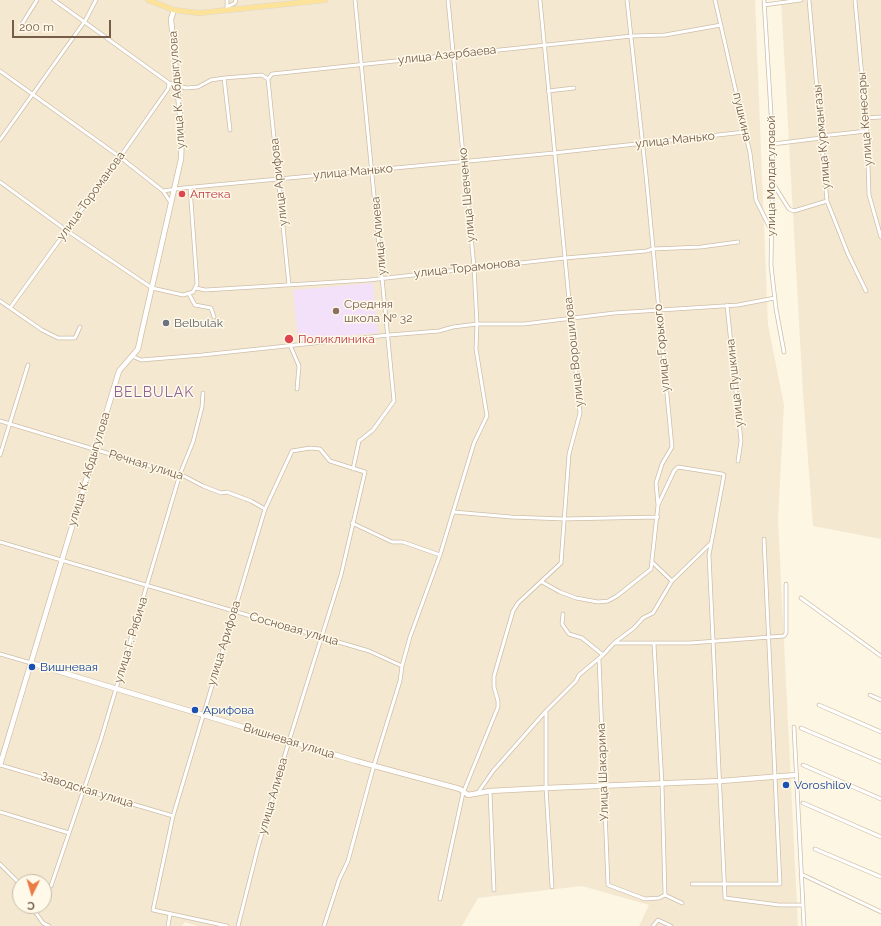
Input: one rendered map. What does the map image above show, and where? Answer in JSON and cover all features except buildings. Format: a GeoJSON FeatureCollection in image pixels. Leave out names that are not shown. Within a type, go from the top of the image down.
{"type":"FeatureCollection","features":[{"type":"Feature","properties":{"kind":"main road"},"geometry":{"type":"LineString","coordinates":[[148,0],[174,10],[199,13],[226,9],[325,0]]}},
{"type":"Feature","properties":{"kind":"street"},"geometry":{"type":"LineString","coordinates":[[22,24],[36,0]]}},
{"type":"Feature","properties":{"kind":"street","name":"улица Азербаева"},"geometry":{"type":"LineString","coordinates":[[54,0],[169,83],[177,86],[198,87],[211,80],[224,78],[262,75],[268,79],[272,74],[632,36],[665,35],[721,25]]}},
{"type":"Feature","properties":{"kind":"street"},"geometry":{"type":"LineString","coordinates":[[0,140],[85,21],[96,0]]}},
{"type":"Feature","properties":{"kind":"street"},"geometry":{"type":"LineString","coordinates":[[226,9],[227,0]]}},
{"type":"Feature","properties":{"kind":"street"},"geometry":{"type":"LineString","coordinates":[[226,9],[235,3],[236,0]]}},
{"type":"Feature","properties":{"kind":"street","name":"улица Алиева"},"geometry":{"type":"LineString","coordinates":[[238,926],[258,847],[289,741],[320,637],[341,576],[365,472],[353,469],[358,441],[373,430],[394,401],[389,335],[355,0]]}},
{"type":"Feature","properties":{"kind":"street","name":"улица Шевченко"},"geometry":{"type":"LineString","coordinates":[[324,926],[348,861],[374,765],[400,681],[402,666],[410,637],[440,555],[474,443],[487,416],[476,349],[477,324],[474,267],[448,0]]}},
{"type":"Feature","properties":{"kind":"street","name":"улица Ворошилова"},"geometry":{"type":"LineString","coordinates":[[440,899],[463,793],[498,707],[494,687],[494,676],[512,611],[518,603],[561,563],[569,454],[580,413],[540,0]]}},
{"type":"Feature","properties":{"kind":"street","name":"улица Горького"},"geometry":{"type":"LineString","coordinates":[[542,582],[560,592],[576,598],[598,602],[608,601],[617,596],[651,569],[658,517],[656,483],[658,475],[672,447],[666,402],[659,311],[632,36],[626,0]]}},
{"type":"Feature","properties":{"kind":"street","name":"пушкина"},"geometry":{"type":"LineString","coordinates":[[715,0],[753,171],[756,200],[771,231]]}},
{"type":"Feature","properties":{"kind":"street","name":"улица Молдагуловой"},"geometry":{"type":"LineString","coordinates":[[764,0],[773,144],[771,265],[784,352]]}},
{"type":"Feature","properties":{"kind":"street"},"geometry":{"type":"LineString","coordinates":[[764,5],[801,0]]}},
{"type":"Feature","properties":{"kind":"street","name":"улица Курмангазы"},"geometry":{"type":"LineString","coordinates":[[809,0],[820,102],[821,137],[827,201],[848,254],[866,291]]}},
{"type":"Feature","properties":{"kind":"street","name":"улица Кенесары"},"geometry":{"type":"LineString","coordinates":[[855,0],[867,130],[869,195],[881,236]]}},
{"type":"Feature","properties":{"kind":"street","name":"улица К. Абдыгулова"},"geometry":{"type":"LineString","coordinates":[[0,765],[119,371],[138,349],[182,159],[182,136],[171,20],[174,10]]}},
{"type":"Feature","properties":{"kind":"street"},"geometry":{"type":"LineString","coordinates":[[0,71],[120,157],[163,191],[171,203]]}},
{"type":"Feature","properties":{"kind":"street"},"geometry":{"type":"LineString","coordinates":[[224,78],[230,130]]}},
{"type":"Feature","properties":{"kind":"street","name":"улица Арифова"},"geometry":{"type":"LineString","coordinates":[[268,79],[289,285]]}},
{"type":"Feature","properties":{"kind":"street","name":"улица Тороманова"},"geometry":{"type":"LineString","coordinates":[[10,308],[120,157],[168,89],[169,83]]}},
{"type":"Feature","properties":{"kind":"street"},"geometry":{"type":"LineString","coordinates":[[548,91],[574,88]]}},
{"type":"Feature","properties":{"kind":"street"},"geometry":{"type":"LineString","coordinates":[[866,118],[881,117]]}},
{"type":"Feature","properties":{"kind":"street"},"geometry":{"type":"LineString","coordinates":[[773,144],[867,130]]}},
{"type":"Feature","properties":{"kind":"street","name":"улица Манько"},"geometry":{"type":"LineString","coordinates":[[163,191],[278,178],[554,153],[745,132]]}},
{"type":"Feature","properties":{"kind":"street"},"geometry":{"type":"LineString","coordinates":[[0,182],[66,230],[152,288],[183,295],[189,294],[196,288],[197,278],[190,187]]}},
{"type":"Feature","properties":{"kind":"street"},"geometry":{"type":"LineString","coordinates":[[772,182],[789,209],[794,211],[827,201]]}},
{"type":"Feature","properties":{"kind":"street","name":"улица Торамонова"},"geometry":{"type":"LineString","coordinates":[[196,288],[205,290],[383,278],[474,267],[646,252],[653,249],[701,247],[738,242]]}},
{"type":"Feature","properties":{"kind":"street"},"geometry":{"type":"LineString","coordinates":[[189,294],[195,305],[211,308],[214,317]]}},
{"type":"Feature","properties":{"kind":"street"},"geometry":{"type":"LineString","coordinates":[[132,356],[141,360],[173,358],[389,335],[439,332],[453,327],[477,324],[508,325],[570,320],[614,313],[727,305],[775,298]]}},
{"type":"Feature","properties":{"kind":"street"},"geometry":{"type":"LineString","coordinates":[[0,301],[42,330],[58,338],[75,338],[80,327]]}},
{"type":"Feature","properties":{"kind":"street","name":"улица Пушкина"},"geometry":{"type":"LineString","coordinates":[[727,305],[741,441],[738,461]]}},
{"type":"Feature","properties":{"kind":"street"},"geometry":{"type":"LineString","coordinates":[[141,335],[147,336]]}},
{"type":"Feature","properties":{"kind":"street"},"geometry":{"type":"LineString","coordinates":[[290,345],[299,366],[297,389]]}},
{"type":"Feature","properties":{"kind":"street"},"geometry":{"type":"LineString","coordinates":[[0,456],[28,365]]}},
{"type":"Feature","properties":{"kind":"street","name":"улица Г. Рябича"},"geometry":{"type":"LineString","coordinates":[[52,883],[85,790],[117,689],[180,474],[191,448],[202,407],[203,393]]}},
{"type":"Feature","properties":{"kind":"street","name":"Речная улица"},"geometry":{"type":"LineString","coordinates":[[0,421],[180,474],[203,486],[221,493],[227,492],[251,501],[264,509]]}},
{"type":"Feature","properties":{"kind":"street","name":"улица Арифова"},"geometry":{"type":"LineString","coordinates":[[170,914],[153,910],[173,816],[264,509],[292,451],[310,448],[320,449],[330,461],[353,469]]}},
{"type":"Feature","properties":{"kind":"street"},"geometry":{"type":"LineString","coordinates":[[658,505],[674,471],[678,467],[722,474],[724,476],[709,555],[712,640],[721,781],[725,898],[779,905],[802,904]]}},
{"type":"Feature","properties":{"kind":"street"},"geometry":{"type":"LineString","coordinates":[[454,512],[511,517],[564,519],[658,517]]}},
{"type":"Feature","properties":{"kind":"street"},"geometry":{"type":"LineString","coordinates":[[352,523],[392,542],[403,542],[440,555]]}},
{"type":"Feature","properties":{"kind":"street"},"geometry":{"type":"LineString","coordinates":[[692,884],[780,884],[764,539]]}},
{"type":"Feature","properties":{"kind":"street","name":"Сосновая улица"},"geometry":{"type":"LineString","coordinates":[[0,542],[234,612],[369,650],[402,666]]}},
{"type":"Feature","properties":{"kind":"street"},"geometry":{"type":"LineString","coordinates":[[477,794],[493,771],[546,711],[576,681],[579,675],[599,659],[614,643],[634,628],[643,618],[653,612],[672,581],[711,543]]}},
{"type":"Feature","properties":{"kind":"street"},"geometry":{"type":"LineString","coordinates":[[652,562],[672,581]]}},
{"type":"Feature","properties":{"kind":"street"},"geometry":{"type":"LineString","coordinates":[[614,643],[654,644],[784,636],[786,633],[786,584]]}},
{"type":"Feature","properties":{"kind":"street"},"geometry":{"type":"LineString","coordinates":[[801,598],[881,656]]}},
{"type":"Feature","properties":{"kind":"street"},"geometry":{"type":"LineString","coordinates":[[563,614],[562,624],[569,634],[582,638],[603,655]]}},
{"type":"Feature","properties":{"kind":"street"},"geometry":{"type":"LineString","coordinates":[[654,644],[662,784],[665,895],[682,903]]}},
{"type":"Feature","properties":{"kind":"street","name":"Вишневая улица"},"geometry":{"type":"LineString","coordinates":[[0,654],[289,741],[460,789],[463,793]]}},
{"type":"Feature","properties":{"kind":"street","name":"Улица Шакарима"},"geometry":{"type":"LineString","coordinates":[[599,659],[608,885],[645,899],[659,898],[665,895]]}},
{"type":"Feature","properties":{"kind":"street"},"geometry":{"type":"LineString","coordinates":[[870,695],[881,700]]}},
{"type":"Feature","properties":{"kind":"street"},"geometry":{"type":"LineString","coordinates":[[819,705],[881,732]]}},
{"type":"Feature","properties":{"kind":"street"},"geometry":{"type":"LineString","coordinates":[[546,711],[546,788],[552,887]]}},
{"type":"Feature","properties":{"kind":"street"},"geometry":{"type":"LineString","coordinates":[[794,727],[804,926]]}},
{"type":"Feature","properties":{"kind":"street"},"geometry":{"type":"LineString","coordinates":[[801,728],[881,762]]}},
{"type":"Feature","properties":{"kind":"street","name":"Заводская улица"},"geometry":{"type":"LineString","coordinates":[[0,765],[173,816]]}},
{"type":"Feature","properties":{"kind":"street"},"geometry":{"type":"LineString","coordinates":[[803,765],[881,799]]}},
{"type":"Feature","properties":{"kind":"street"},"geometry":{"type":"LineString","coordinates":[[463,793],[468,795],[490,791],[662,784],[796,776]]}},
{"type":"Feature","properties":{"kind":"street"},"geometry":{"type":"LineString","coordinates":[[490,791],[494,890]]}},
{"type":"Feature","properties":{"kind":"street"},"geometry":{"type":"LineString","coordinates":[[803,803],[881,837]]}},
{"type":"Feature","properties":{"kind":"street"},"geometry":{"type":"LineString","coordinates":[[0,812],[69,833]]}},
{"type":"Feature","properties":{"kind":"street"},"geometry":{"type":"LineString","coordinates":[[815,849],[881,877]]}},
{"type":"Feature","properties":{"kind":"street"},"geometry":{"type":"LineString","coordinates":[[0,864],[12,876]]}},
{"type":"Feature","properties":{"kind":"street"},"geometry":{"type":"LineString","coordinates":[[801,874],[881,912]]}},
{"type":"Feature","properties":{"kind":"street"},"geometry":{"type":"LineString","coordinates":[[36,914],[43,923],[49,926]]}},
{"type":"Feature","properties":{"kind":"street"},"geometry":{"type":"LineString","coordinates":[[168,926],[170,914],[226,926]]}},
{"type":"Feature","properties":{"kind":"street"},"geometry":{"type":"LineString","coordinates":[[653,926],[658,920],[671,926]]}},
{"type":"Feature","properties":{"kind":"shaded area","name":"Belbulak"},"geometry":{"type":"Polygon","coordinates":[[[0,0],[755,0],[768,325],[784,405],[778,520],[798,926],[639,926],[649,905],[582,886],[478,898],[462,926],[197,926],[185,922],[182,926],[0,926],[0,0]]]}},
{"type":"Feature","properties":{"kind":"shaded area"},"geometry":{"type":"Polygon","coordinates":[[[781,0],[881,0],[881,539],[813,526],[803,393],[781,0]]]}},
{"type":"Feature","properties":{"kind":"shaded area","name":"Средняя школа № 32"},"geometry":{"type":"Polygon","coordinates":[[[373,283],[378,333],[298,340],[293,290],[373,283]]]}},
{"type":"Feature","properties":{"kind":"place","name":"Аптека"},"geometry":{"type":"Point","coordinates":[182,194]}},
{"type":"Feature","properties":{"kind":"place","name":"Средняя школа № 32"},"geometry":{"type":"Point","coordinates":[336,311]}},
{"type":"Feature","properties":{"kind":"place","name":"Belbulak"},"geometry":{"type":"Point","coordinates":[166,323]}},
{"type":"Feature","properties":{"kind":"place","name":"Поликлиника"},"geometry":{"type":"Point","coordinates":[289,339]}},
{"type":"Feature","properties":{"kind":"place","name":"Вишневая"},"geometry":{"type":"Point","coordinates":[32,667]}},
{"type":"Feature","properties":{"kind":"place","name":"Арифова"},"geometry":{"type":"Point","coordinates":[195,710]}},
{"type":"Feature","properties":{"kind":"place","name":"Voroshilov"},"geometry":{"type":"Point","coordinates":[786,785]}},
{"type":"Feature","properties":{"kind":"district","name":"BELBULAK"},"geometry":{"type":"Point","coordinates":[154,393]}}]}
